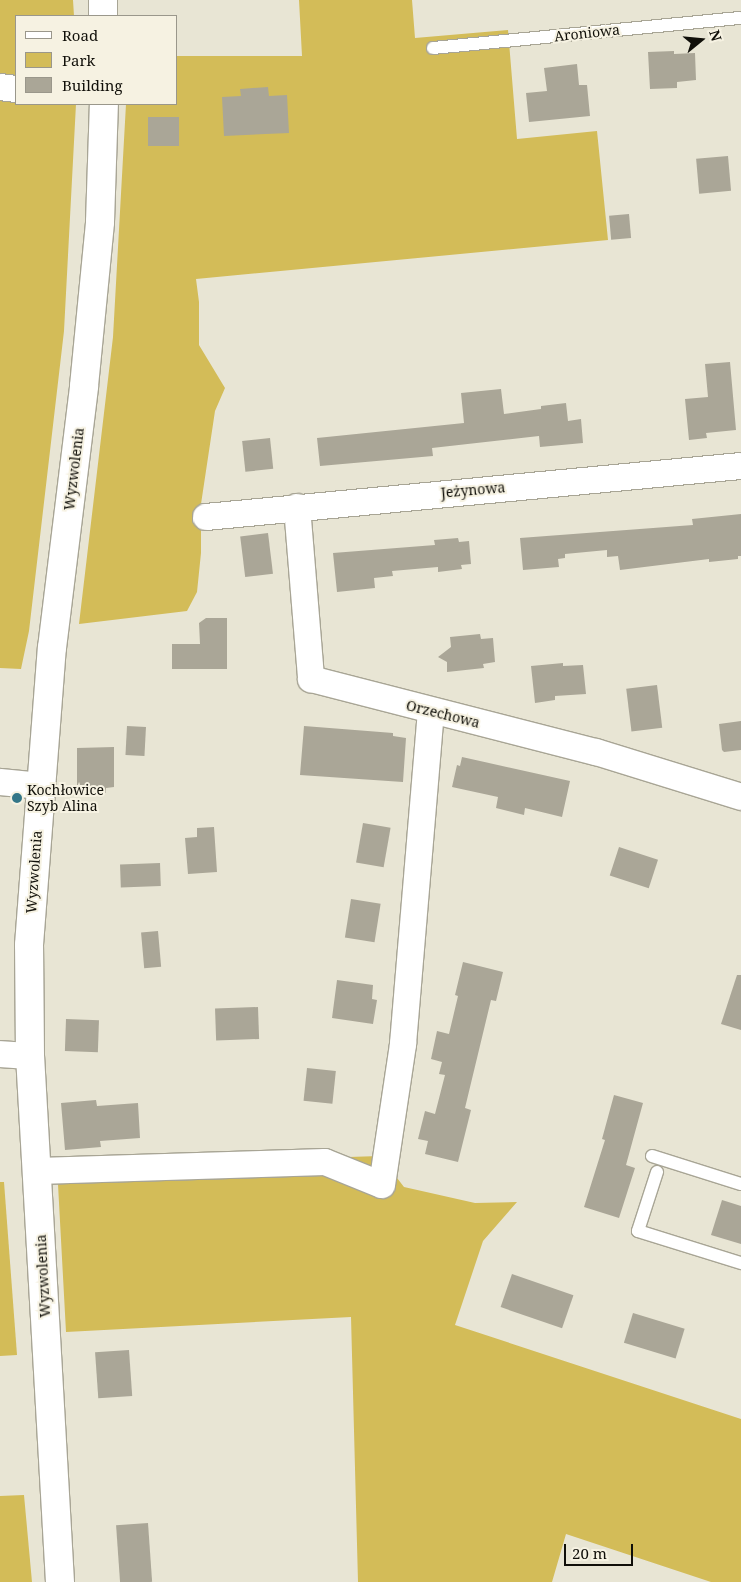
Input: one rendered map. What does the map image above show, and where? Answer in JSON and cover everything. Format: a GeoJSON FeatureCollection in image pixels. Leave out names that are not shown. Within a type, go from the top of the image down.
{"type":"FeatureCollection","features":[{"type":"Feature","properties":{"kind":"street"},"geometry":{"type":"LineString","coordinates":[[103,0],[103,15]]}},
{"type":"Feature","properties":{"kind":"street"},"geometry":{"type":"LineString","coordinates":[[0,87],[15,89]]}},
{"type":"Feature","properties":{"kind":"street","name":"Wyzwolenia"},"geometry":{"type":"LineString","coordinates":[[60,1582],[30,1056],[29,945],[52,648],[84,386],[100,232],[104,105]]}},
{"type":"Feature","properties":{"kind":"street","name":"Jeżynowa"},"geometry":{"type":"LineString","coordinates":[[206,517],[741,466]]}},
{"type":"Feature","properties":{"kind":"street","name":"Orzechowa"},"geometry":{"type":"LineString","coordinates":[[297,507],[311,679],[596,752],[741,797]]}},
{"type":"Feature","properties":{"kind":"street"},"geometry":{"type":"LineString","coordinates":[[38,1172],[324,1162],[382,1185],[403,1044],[430,711]]}},
{"type":"Feature","properties":{"kind":"street"},"geometry":{"type":"LineString","coordinates":[[0,782],[41,786]]}},
{"type":"Feature","properties":{"kind":"street"},"geometry":{"type":"LineString","coordinates":[[0,1054],[30,1056]]}},
{"type":"Feature","properties":{"kind":"lane","name":"Aroniowa"},"geometry":{"type":"LineString","coordinates":[[433,48],[741,18]]}},
{"type":"Feature","properties":{"kind":"lane"},"geometry":{"type":"LineString","coordinates":[[652,1156],[741,1184]]}},
{"type":"Feature","properties":{"kind":"lane"},"geometry":{"type":"LineString","coordinates":[[657,1172],[638,1231],[741,1263]]}},
{"type":"Feature","properties":{"kind":"green space"},"geometry":{"type":"Polygon","coordinates":[[[0,0],[73,0],[74,15],[15,15],[15,105],[76,105],[64,331],[29,631],[21,669],[0,668],[0,0]]]}},
{"type":"Feature","properties":{"kind":"green space"},"geometry":{"type":"Polygon","coordinates":[[[299,0],[412,0],[415,38],[508,30],[517,139],[597,131],[608,240],[196,279],[199,302],[199,345],[225,388],[215,411],[201,504],[201,553],[197,592],[187,611],[79,624],[113,337],[126,105],[178,105],[178,56],[302,56],[299,0]]]}},
{"type":"Feature","properties":{"kind":"green space"},"geometry":{"type":"Polygon","coordinates":[[[380,1156],[404,1187],[475,1203],[517,1202],[483,1241],[455,1325],[741,1419],[741,1582],[711,1582],[566,1534],[552,1582],[358,1582],[351,1317],[66,1332],[57,1166],[380,1156]]]}},
{"type":"Feature","properties":{"kind":"green space"},"geometry":{"type":"Polygon","coordinates":[[[0,1182],[4,1182],[17,1355],[0,1356],[0,1182]]]}},
{"type":"Feature","properties":{"kind":"green space"},"geometry":{"type":"Polygon","coordinates":[[[24,1495],[32,1582],[0,1582],[0,1496],[24,1495]]]}},
{"type":"Feature","properties":{"kind":"building"},"geometry":{"type":"Polygon","coordinates":[[[674,51],[674,54],[695,53],[696,80],[677,82],[677,88],[650,89],[648,52],[674,51]]]}},
{"type":"Feature","properties":{"kind":"building"},"geometry":{"type":"Polygon","coordinates":[[[577,64],[579,85],[587,85],[590,116],[529,122],[526,93],[547,91],[544,68],[577,64]]]}},
{"type":"Feature","properties":{"kind":"building"},"geometry":{"type":"Polygon","coordinates":[[[268,87],[269,96],[287,95],[289,133],[224,136],[222,97],[241,96],[240,89],[268,87]]]}},
{"type":"Feature","properties":{"kind":"building"},"geometry":{"type":"Polygon","coordinates":[[[148,117],[179,117],[179,146],[148,146],[148,117]]]}},
{"type":"Feature","properties":{"kind":"building"},"geometry":{"type":"Polygon","coordinates":[[[728,156],[731,191],[699,194],[696,159],[728,156]]]}},
{"type":"Feature","properties":{"kind":"building"},"geometry":{"type":"Polygon","coordinates":[[[629,214],[631,238],[611,240],[609,216],[629,214]]]}},
{"type":"Feature","properties":{"kind":"building"},"geometry":{"type":"Polygon","coordinates":[[[730,362],[736,430],[706,433],[707,438],[689,440],[685,399],[708,397],[705,364],[730,362]]]}},
{"type":"Feature","properties":{"kind":"building"},"geometry":{"type":"Polygon","coordinates":[[[501,389],[504,414],[541,409],[541,406],[566,403],[568,421],[581,419],[583,443],[540,447],[539,436],[432,448],[433,456],[320,466],[317,438],[464,423],[461,393],[501,389]]]}},
{"type":"Feature","properties":{"kind":"building"},"geometry":{"type":"Polygon","coordinates":[[[270,438],[273,469],[245,472],[242,441],[270,438]]]}},
{"type":"Feature","properties":{"kind":"building"},"geometry":{"type":"Polygon","coordinates":[[[741,514],[741,556],[738,556],[738,559],[709,562],[709,559],[620,570],[618,556],[607,557],[607,550],[565,554],[565,558],[558,559],[559,567],[523,570],[520,538],[693,525],[692,519],[741,514]]]}},
{"type":"Feature","properties":{"kind":"building"},"geometry":{"type":"Polygon","coordinates":[[[268,533],[273,574],[245,577],[240,536],[268,533]]]}},
{"type":"Feature","properties":{"kind":"building"},"geometry":{"type":"Polygon","coordinates":[[[458,538],[459,542],[469,541],[471,564],[461,565],[462,569],[438,572],[438,567],[392,571],[393,576],[374,578],[375,588],[337,592],[333,553],[435,545],[434,540],[458,538]]]}},
{"type":"Feature","properties":{"kind":"building"},"geometry":{"type":"Polygon","coordinates":[[[206,618],[227,618],[227,669],[172,669],[172,644],[200,644],[199,623],[206,618]]]}},
{"type":"Feature","properties":{"kind":"building"},"geometry":{"type":"Polygon","coordinates":[[[480,634],[481,639],[493,638],[495,662],[483,664],[484,668],[447,672],[447,662],[438,657],[451,647],[450,637],[480,634]]]}},
{"type":"Feature","properties":{"kind":"building"},"geometry":{"type":"Polygon","coordinates":[[[563,663],[563,666],[583,665],[586,694],[555,696],[555,700],[535,703],[531,666],[563,663]]]}},
{"type":"Feature","properties":{"kind":"building"},"geometry":{"type":"Polygon","coordinates":[[[657,685],[662,728],[631,731],[626,689],[657,685]]]}},
{"type":"Feature","properties":{"kind":"building"},"geometry":{"type":"Polygon","coordinates":[[[741,721],[741,750],[724,752],[722,750],[719,724],[741,721]]]}},
{"type":"Feature","properties":{"kind":"building"},"geometry":{"type":"Polygon","coordinates":[[[127,726],[146,727],[144,756],[125,755],[127,726]]]}},
{"type":"Feature","properties":{"kind":"building"},"geometry":{"type":"Polygon","coordinates":[[[304,726],[393,733],[393,736],[406,738],[403,782],[300,775],[304,726]]]}},
{"type":"Feature","properties":{"kind":"building"},"geometry":{"type":"Polygon","coordinates":[[[114,747],[114,787],[106,788],[106,793],[77,793],[77,748],[114,747]]]}},
{"type":"Feature","properties":{"kind":"building"},"geometry":{"type":"Polygon","coordinates":[[[462,757],[570,781],[562,817],[525,808],[524,815],[496,808],[498,797],[452,787],[457,765],[460,766],[462,757]]]}},
{"type":"Feature","properties":{"kind":"building"},"geometry":{"type":"Polygon","coordinates":[[[363,823],[391,828],[384,867],[356,862],[363,823]]]}},
{"type":"Feature","properties":{"kind":"building"},"geometry":{"type":"Polygon","coordinates":[[[214,827],[217,872],[188,874],[185,838],[197,837],[197,828],[214,827]]]}},
{"type":"Feature","properties":{"kind":"building"},"geometry":{"type":"Polygon","coordinates":[[[619,847],[658,860],[649,888],[610,876],[619,847]]]}},
{"type":"Feature","properties":{"kind":"building"},"geometry":{"type":"Polygon","coordinates":[[[160,863],[161,886],[121,887],[120,864],[160,863]]]}},
{"type":"Feature","properties":{"kind":"building"},"geometry":{"type":"Polygon","coordinates":[[[351,899],[381,904],[375,942],[345,938],[351,899]]]}},
{"type":"Feature","properties":{"kind":"building"},"geometry":{"type":"Polygon","coordinates":[[[158,931],[161,967],[144,968],[141,932],[158,931]]]}},
{"type":"Feature","properties":{"kind":"building"},"geometry":{"type":"Polygon","coordinates":[[[463,962],[503,972],[496,1001],[491,1000],[465,1108],[471,1110],[458,1162],[425,1154],[428,1141],[418,1139],[425,1111],[435,1114],[445,1075],[439,1074],[442,1062],[431,1059],[437,1031],[449,1034],[458,996],[455,995],[463,962]]]}},
{"type":"Feature","properties":{"kind":"building"},"geometry":{"type":"Polygon","coordinates":[[[737,975],[741,975],[741,1030],[721,1024],[737,975]]]}},
{"type":"Feature","properties":{"kind":"building"},"geometry":{"type":"Polygon","coordinates":[[[337,980],[373,985],[372,999],[377,1000],[373,1024],[332,1018],[337,980]]]}},
{"type":"Feature","properties":{"kind":"building"},"geometry":{"type":"Polygon","coordinates":[[[258,1007],[259,1039],[216,1040],[215,1009],[258,1007]]]}},
{"type":"Feature","properties":{"kind":"building"},"geometry":{"type":"Polygon","coordinates":[[[66,1019],[99,1020],[98,1052],[65,1051],[66,1019]]]}},
{"type":"Feature","properties":{"kind":"building"},"geometry":{"type":"Polygon","coordinates":[[[307,1068],[336,1071],[332,1104],[304,1101],[307,1068]]]}},
{"type":"Feature","properties":{"kind":"building"},"geometry":{"type":"Polygon","coordinates":[[[614,1095],[643,1103],[626,1165],[635,1168],[619,1218],[584,1207],[605,1140],[602,1139],[614,1095]]]}},
{"type":"Feature","properties":{"kind":"building"},"geometry":{"type":"Polygon","coordinates":[[[96,1100],[97,1106],[138,1103],[140,1138],[100,1141],[101,1147],[65,1150],[61,1103],[96,1100]]]}},
{"type":"Feature","properties":{"kind":"building"},"geometry":{"type":"Polygon","coordinates":[[[722,1200],[741,1206],[741,1244],[711,1235],[722,1200]]]}},
{"type":"Feature","properties":{"kind":"building"},"geometry":{"type":"Polygon","coordinates":[[[512,1274],[573,1295],[562,1328],[501,1307],[512,1274]]]}},
{"type":"Feature","properties":{"kind":"building"},"geometry":{"type":"Polygon","coordinates":[[[633,1313],[685,1329],[676,1358],[624,1343],[633,1313]]]}},
{"type":"Feature","properties":{"kind":"building"},"geometry":{"type":"Polygon","coordinates":[[[129,1350],[132,1396],[98,1398],[95,1352],[129,1350]]]}},
{"type":"Feature","properties":{"kind":"building"},"geometry":{"type":"Polygon","coordinates":[[[148,1523],[152,1582],[120,1582],[116,1525],[148,1523]]]}},
{"type":"Feature","properties":{"kind":"place","name":"Kochłowice Szyb Alina"},"geometry":{"type":"Point","coordinates":[17,798]}}]}
